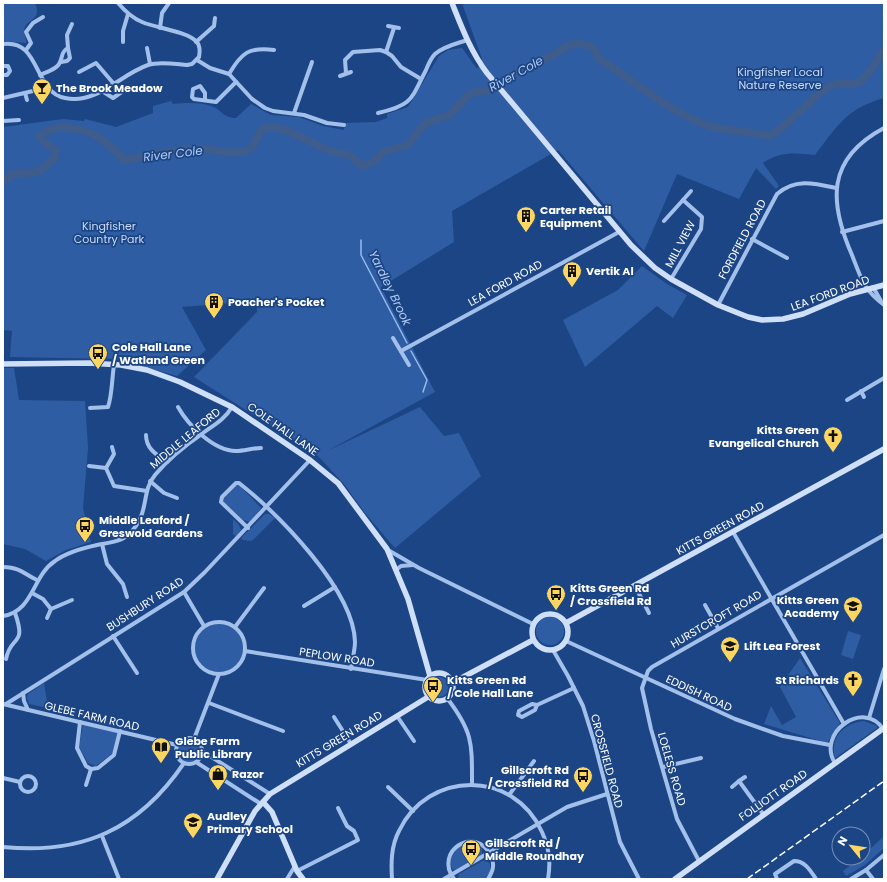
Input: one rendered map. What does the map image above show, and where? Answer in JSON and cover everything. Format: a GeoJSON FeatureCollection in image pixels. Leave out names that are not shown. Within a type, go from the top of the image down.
{"type":"FeatureCollection","features":[{"type":"Feature","properties":{"kind":"street"},"geometry":{"type":"LineString","coordinates":[[3,44],[20,46],[26,50],[50,90],[63,98],[83,98],[102,91],[150,64],[187,65],[192,64],[197,60],[200,52],[196,42],[183,35],[141,22],[128,14],[118,3]]}},
{"type":"Feature","properties":{"kind":"street"},"geometry":{"type":"LineString","coordinates":[[160,28],[162,14],[169,3]]}},
{"type":"Feature","properties":{"kind":"street","name":"LEA FORD ROAD"},"geometry":{"type":"LineString","coordinates":[[452,3],[477,60],[506,97],[619,232],[655,268],[671,279],[718,305],[748,317],[762,320],[783,319],[802,314],[866,289],[884,285]]}},
{"type":"Feature","properties":{"kind":"street"},"geometry":{"type":"LineString","coordinates":[[123,42],[123,31],[128,14]]}},
{"type":"Feature","properties":{"kind":"street"},"geometry":{"type":"LineString","coordinates":[[26,50],[31,43],[26,32],[43,17]]}},
{"type":"Feature","properties":{"kind":"street"},"geometry":{"type":"LineString","coordinates":[[196,42],[214,26],[215,18]]}},
{"type":"Feature","properties":{"kind":"street"},"geometry":{"type":"LineString","coordinates":[[40,75],[49,71],[61,62],[68,61],[70,58],[67,35],[72,24]]}},
{"type":"Feature","properties":{"kind":"street"},"geometry":{"type":"LineString","coordinates":[[386,52],[396,28],[388,26]]}},
{"type":"Feature","properties":{"kind":"street"},"geometry":{"type":"LineString","coordinates":[[378,113],[399,108],[404,105],[414,94],[434,55],[443,48],[467,40]]}},
{"type":"Feature","properties":{"kind":"street"},"geometry":{"type":"LineString","coordinates":[[61,62],[62,53],[68,48]]}},
{"type":"Feature","properties":{"kind":"street"},"geometry":{"type":"LineString","coordinates":[[147,48],[150,64]]}},
{"type":"Feature","properties":{"kind":"street"},"geometry":{"type":"LineString","coordinates":[[229,74],[238,60],[250,50],[257,48],[274,50]]}},
{"type":"Feature","properties":{"kind":"street"},"geometry":{"type":"LineString","coordinates":[[346,73],[346,60],[353,52],[380,50],[392,56],[401,67],[421,78]]}},
{"type":"Feature","properties":{"kind":"street"},"geometry":{"type":"LineString","coordinates":[[197,60],[210,68],[229,74],[252,99],[265,108],[273,111],[294,113],[327,123],[344,125]]}},
{"type":"Feature","properties":{"kind":"street"},"geometry":{"type":"LineString","coordinates":[[294,113],[312,62]]}},
{"type":"Feature","properties":{"kind":"street"},"geometry":{"type":"LineString","coordinates":[[79,72],[96,63],[114,84]]}},
{"type":"Feature","properties":{"kind":"street"},"geometry":{"type":"LineString","coordinates":[[3,66],[8,66],[10,71],[7,75],[3,75]]}},
{"type":"Feature","properties":{"kind":"street"},"geometry":{"type":"LineString","coordinates":[[340,76],[351,72]]}},
{"type":"Feature","properties":{"kind":"street"},"geometry":{"type":"LineString","coordinates":[[206,100],[216,102],[236,82]]}},
{"type":"Feature","properties":{"kind":"street"},"geometry":{"type":"LineString","coordinates":[[102,91],[113,98],[129,87]]}},
{"type":"Feature","properties":{"kind":"street"},"geometry":{"type":"LineString","coordinates":[[3,98],[33,91]]}},
{"type":"Feature","properties":{"kind":"street"},"geometry":{"type":"LineString","coordinates":[[25,93],[28,100]]}},
{"type":"Feature","properties":{"kind":"street"},"geometry":{"type":"LineString","coordinates":[[3,122],[18,120]]}},
{"type":"Feature","properties":{"kind":"street"},"geometry":{"type":"LineString","coordinates":[[884,128],[870,136],[850,156],[836,188],[836,204],[842,232],[866,289],[884,304]]}},
{"type":"Feature","properties":{"kind":"street","name":"FORDFIELD ROAD"},"geometry":{"type":"LineString","coordinates":[[718,305],[771,202],[786,187],[803,182],[836,188]]}},
{"type":"Feature","properties":{"kind":"street","name":"MILL VIEW"},"geometry":{"type":"LineString","coordinates":[[664,221],[692,191]]}},
{"type":"Feature","properties":{"kind":"street","name":"MILL VIEW"},"geometry":{"type":"LineString","coordinates":[[671,279],[702,223],[700,215],[683,200]]}},
{"type":"Feature","properties":{"kind":"street"},"geometry":{"type":"LineString","coordinates":[[842,232],[884,221]]}},
{"type":"Feature","properties":{"kind":"street","name":"LEA FORD ROAD"},"geometry":{"type":"LineString","coordinates":[[401,351],[619,232]]}},
{"type":"Feature","properties":{"kind":"street"},"geometry":{"type":"LineString","coordinates":[[752,239],[787,258]]}},
{"type":"Feature","properties":{"kind":"street"},"geometry":{"type":"LineString","coordinates":[[873,287],[884,304]]}},
{"type":"Feature","properties":{"kind":"street"},"geometry":{"type":"LineString","coordinates":[[393,338],[409,365]]}},
{"type":"Feature","properties":{"kind":"street","name":"COLE HALL LANE"},"geometry":{"type":"LineString","coordinates":[[3,364],[89,363],[147,370],[180,382],[232,406],[310,460],[338,483],[387,549],[408,599],[428,678]]}},
{"type":"Feature","properties":{"kind":"street"},"geometry":{"type":"LineString","coordinates":[[90,408],[108,407],[111,400],[111,385],[114,365]]}},
{"type":"Feature","properties":{"kind":"street"},"geometry":{"type":"LineString","coordinates":[[848,400],[860,391],[884,378]]}},
{"type":"Feature","properties":{"kind":"street"},"geometry":{"type":"LineString","coordinates":[[860,391],[864,397]]}},
{"type":"Feature","properties":{"kind":"street","name":"MIDDLE LEAFORD"},"geometry":{"type":"LineString","coordinates":[[15,613],[24,606],[32,593],[37,580],[48,566],[61,557],[68,553],[119,540],[127,536],[142,516],[150,481],[167,462],[227,415],[232,406]]}},
{"type":"Feature","properties":{"kind":"street"},"geometry":{"type":"LineString","coordinates":[[178,407],[182,415],[202,434],[225,449],[236,451],[261,448]]}},
{"type":"Feature","properties":{"kind":"street"},"geometry":{"type":"LineString","coordinates":[[146,435],[146,443],[154,453],[167,462]]}},
{"type":"Feature","properties":{"kind":"street"},"geometry":{"type":"LineString","coordinates":[[253,443],[253,448]]}},
{"type":"Feature","properties":{"kind":"street"},"geometry":{"type":"LineString","coordinates":[[106,468],[114,454],[112,447]]}},
{"type":"Feature","properties":{"kind":"street","name":"KITTS GREEN ROAD"},"geometry":{"type":"LineString","coordinates":[[566,623],[884,449]]}},
{"type":"Feature","properties":{"kind":"street","name":"BUSHBURY ROAD"},"geometry":{"type":"LineString","coordinates":[[4,704],[24,693],[184,592],[248,528],[310,460]]}},
{"type":"Feature","properties":{"kind":"street"},"geometry":{"type":"LineString","coordinates":[[89,466],[106,468]]}},
{"type":"Feature","properties":{"kind":"street"},"geometry":{"type":"LineString","coordinates":[[106,468],[114,486],[147,491]]}},
{"type":"Feature","properties":{"kind":"street"},"geometry":{"type":"LineString","coordinates":[[150,481],[164,493],[177,498]]}},
{"type":"Feature","properties":{"kind":"street"},"geometry":{"type":"LineString","coordinates":[[248,528],[220,500],[238,482],[266,507],[308,550],[335,587],[352,625],[355,642],[351,669]]}},
{"type":"Feature","properties":{"kind":"street"},"geometry":{"type":"LineString","coordinates":[[733,532],[772,597],[844,724]]}},
{"type":"Feature","properties":{"kind":"street","name":"HURSTCROFT ROAD"},"geometry":{"type":"LineString","coordinates":[[645,678],[652,667],[772,597],[884,535]]}},
{"type":"Feature","properties":{"kind":"street"},"geometry":{"type":"LineString","coordinates":[[102,544],[107,564],[123,584],[128,597]]}},
{"type":"Feature","properties":{"kind":"street"},"geometry":{"type":"LineString","coordinates":[[387,549],[414,565],[533,624]]}},
{"type":"Feature","properties":{"kind":"street"},"geometry":{"type":"LineString","coordinates":[[396,570],[401,566],[414,565]]}},
{"type":"Feature","properties":{"kind":"street"},"geometry":{"type":"LineString","coordinates":[[3,566],[17,568],[27,576],[37,580]]}},
{"type":"Feature","properties":{"kind":"street"},"geometry":{"type":"LineString","coordinates":[[635,586],[649,613]]}},
{"type":"Feature","properties":{"kind":"street"},"geometry":{"type":"LineString","coordinates":[[304,606],[335,587]]}},
{"type":"Feature","properties":{"kind":"street"},"geometry":{"type":"LineString","coordinates":[[235,627],[264,588]]}},
{"type":"Feature","properties":{"kind":"street"},"geometry":{"type":"LineString","coordinates":[[184,592],[204,626]]}},
{"type":"Feature","properties":{"kind":"street"},"geometry":{"type":"LineString","coordinates":[[32,593],[43,599],[51,609]]}},
{"type":"Feature","properties":{"kind":"street"},"geometry":{"type":"LineString","coordinates":[[47,618],[51,609],[72,600]]}},
{"type":"Feature","properties":{"kind":"street"},"geometry":{"type":"LineString","coordinates":[[705,605],[718,628]]}},
{"type":"Feature","properties":{"kind":"street"},"geometry":{"type":"LineString","coordinates":[[3,616],[15,613],[20,633],[19,637],[5,650],[6,660]]}},
{"type":"Feature","properties":{"kind":"street"},"geometry":{"type":"LineString","coordinates":[[549,614],[560,617],[566,623],[568,634],[566,640],[561,647],[553,650],[540,648],[533,640],[533,624],[541,616],[549,614]]}},
{"type":"Feature","properties":{"kind":"street"},"geometry":{"type":"LineString","coordinates":[[223,622],[235,627],[243,638],[245,651],[239,665],[233,670],[219,674],[204,669],[195,658],[193,644],[195,637],[204,626],[210,623],[223,622]]}},
{"type":"Feature","properties":{"kind":"street"},"geometry":{"type":"LineString","coordinates":[[113,636],[137,673]]}},
{"type":"Feature","properties":{"kind":"street"},"geometry":{"type":"LineString","coordinates":[[452,683],[533,640]]}},
{"type":"Feature","properties":{"kind":"street","name":"EDDISH ROAD"},"geometry":{"type":"LineString","coordinates":[[566,640],[735,719],[783,736],[830,745]]}},
{"type":"Feature","properties":{"kind":"street","name":"CROSSFIELD ROAD"},"geometry":{"type":"LineString","coordinates":[[553,650],[574,688],[592,735],[620,842],[639,879]]}},
{"type":"Feature","properties":{"kind":"street","name":"PEPLOW ROAD"},"geometry":{"type":"LineString","coordinates":[[245,651],[351,669],[428,678]]}},
{"type":"Feature","properties":{"kind":"street"},"geometry":{"type":"LineString","coordinates":[[869,718],[884,669]]}},
{"type":"Feature","properties":{"kind":"street"},"geometry":{"type":"LineString","coordinates":[[194,739],[219,674]]}},
{"type":"Feature","properties":{"kind":"street"},"geometry":{"type":"LineString","coordinates":[[442,674],[447,676],[452,683],[452,690],[447,698],[438,701],[428,697],[425,689],[428,678],[442,674]]}},
{"type":"Feature","properties":{"kind":"street","name":"LOELESS ROAD"},"geometry":{"type":"LineString","coordinates":[[645,678],[642,688],[651,729],[663,767],[676,819],[699,861]]}},
{"type":"Feature","properties":{"kind":"street"},"geometry":{"type":"LineString","coordinates":[[537,705],[574,688]]}},
{"type":"Feature","properties":{"kind":"street"},"geometry":{"type":"LineString","coordinates":[[24,693],[24,701],[28,710]]}},
{"type":"Feature","properties":{"kind":"street","name":"KITTS GREEN ROAD"},"geometry":{"type":"LineString","coordinates":[[217,879],[262,803],[270,794],[428,697]]}},
{"type":"Feature","properties":{"kind":"street"},"geometry":{"type":"LineString","coordinates":[[447,698],[461,716],[468,732],[472,746],[472,784]]}},
{"type":"Feature","properties":{"kind":"street"},"geometry":{"type":"LineString","coordinates":[[209,703],[283,731]]}},
{"type":"Feature","properties":{"kind":"street","name":"GLEBE FARM ROAD"},"geometry":{"type":"LineString","coordinates":[[4,704],[177,745]]}},
{"type":"Feature","properties":{"kind":"street"},"geometry":{"type":"LineString","coordinates":[[397,716],[414,741]]}},
{"type":"Feature","properties":{"kind":"street"},"geometry":{"type":"LineString","coordinates":[[334,717],[351,744]]}},
{"type":"Feature","properties":{"kind":"street"},"geometry":{"type":"LineString","coordinates":[[835,763],[830,756],[830,745],[836,731],[844,724],[856,718],[869,718],[879,723],[884,729]]}},
{"type":"Feature","properties":{"kind":"street"},"geometry":{"type":"LineString","coordinates":[[80,722],[77,748],[86,766],[91,769],[98,768],[114,755],[120,731]]}},
{"type":"Feature","properties":{"kind":"street","name":"FOLLIOTT ROAD"},"geometry":{"type":"LineString","coordinates":[[675,879],[763,814],[884,729]]}},
{"type":"Feature","properties":{"kind":"street"},"geometry":{"type":"LineString","coordinates":[[187,738],[194,739],[200,745],[202,751],[200,757],[196,762],[190,764],[184,763],[177,756],[177,745],[181,740],[187,738]]}},
{"type":"Feature","properties":{"kind":"street"},"geometry":{"type":"LineString","coordinates":[[202,751],[270,794]]}},
{"type":"Feature","properties":{"kind":"street"},"geometry":{"type":"LineString","coordinates":[[663,767],[701,758]]}},
{"type":"Feature","properties":{"kind":"street"},"geometry":{"type":"LineString","coordinates":[[509,795],[534,761]]}},
{"type":"Feature","properties":{"kind":"street"},"geometry":{"type":"LineString","coordinates":[[196,762],[262,803],[272,812],[296,868],[303,879]]}},
{"type":"Feature","properties":{"kind":"street"},"geometry":{"type":"LineString","coordinates":[[3,847],[53,848],[72,845],[102,836],[128,822],[146,808],[169,784],[184,763]]}},
{"type":"Feature","properties":{"kind":"street"},"geometry":{"type":"LineString","coordinates":[[86,785],[91,769]]}},
{"type":"Feature","properties":{"kind":"street"},"geometry":{"type":"LineString","coordinates":[[732,787],[745,777]]}},
{"type":"Feature","properties":{"kind":"street"},"geometry":{"type":"LineString","coordinates":[[3,778],[20,782]]}},
{"type":"Feature","properties":{"kind":"street"},"geometry":{"type":"LineString","coordinates":[[739,781],[763,814]]}},
{"type":"Feature","properties":{"kind":"street"},"geometry":{"type":"LineString","coordinates":[[392,879],[392,853],[404,821],[424,800],[447,788],[472,784],[497,789],[509,795],[531,812],[538,823],[548,849],[550,859],[548,879]]}},
{"type":"Feature","properties":{"kind":"street"},"geometry":{"type":"LineString","coordinates":[[388,787],[413,811]]}},
{"type":"Feature","properties":{"kind":"street"},"geometry":{"type":"LineString","coordinates":[[444,879],[567,806],[607,794]]}},
{"type":"Feature","properties":{"kind":"street"},"geometry":{"type":"LineString","coordinates":[[286,879],[296,868],[358,840],[354,831],[346,826],[338,808]]}},
{"type":"Feature","properties":{"kind":"street"},"geometry":{"type":"LineString","coordinates":[[102,836],[119,879]]}},
{"type":"Feature","properties":{"kind":"street"},"geometry":{"type":"LineString","coordinates":[[454,879],[448,868],[450,854],[460,844],[472,841],[477,842],[489,852],[494,867],[488,879]]}},
{"type":"Feature","properties":{"kind":"street"},"geometry":{"type":"LineString","coordinates":[[851,879],[866,870],[884,855]]}},
{"type":"Feature","properties":{"kind":"street"},"geometry":{"type":"LineString","coordinates":[[777,879],[775,874],[794,861],[804,864],[816,879]]}},
{"type":"Feature","properties":{"kind":"street"},"geometry":{"type":"LineString","coordinates":[[866,870],[873,879]]}},
{"type":"Feature","properties":{"kind":"green space"},"geometry":{"type":"Polygon","coordinates":[[[3,3],[35,3],[37,14],[27,24],[24,31],[26,43],[3,41],[3,3]]]}},
{"type":"Feature","properties":{"kind":"green space","name":"Kingfisher Country Park"},"geometry":{"type":"Polygon","coordinates":[[[462,3],[884,3],[884,98],[860,107],[844,119],[815,155],[795,153],[775,156],[763,163],[779,186],[776,189],[756,168],[739,199],[677,174],[644,251],[558,150],[452,211],[454,242],[381,287],[435,392],[327,451],[420,407],[444,436],[459,433],[481,476],[395,548],[365,513],[344,484],[318,456],[194,377],[257,312],[257,301],[182,307],[206,350],[177,376],[117,359],[10,357],[12,331],[3,330],[3,127],[63,119],[84,121],[85,119],[116,127],[153,113],[153,106],[171,101],[173,104],[192,103],[215,107],[231,118],[236,118],[251,104],[271,115],[299,117],[323,126],[344,130],[345,123],[376,122],[387,118],[387,114],[408,107],[439,56],[448,50],[462,48],[477,69],[482,59],[462,3]]]}},
{"type":"Feature","properties":{"kind":"green space"},"geometry":{"type":"Polygon","coordinates":[[[642,266],[667,284],[687,295],[673,318],[657,306],[585,367],[563,320],[618,290],[642,266]]]}},
{"type":"Feature","properties":{"kind":"green space"},"geometry":{"type":"Polygon","coordinates":[[[3,368],[14,368],[19,400],[85,401],[88,448],[83,508],[91,542],[66,550],[46,561],[25,549],[3,544],[3,368]]]}},
{"type":"Feature","properties":{"kind":"green space"},"geometry":{"type":"Polygon","coordinates":[[[239,485],[261,508],[250,522],[243,520],[224,502],[224,499],[235,486],[239,485]]]}},
{"type":"Feature","properties":{"kind":"green space"},"geometry":{"type":"Polygon","coordinates":[[[265,514],[269,514],[275,518],[252,541],[243,540],[241,538],[265,514]]]}},
{"type":"Feature","properties":{"kind":"green space"},"geometry":{"type":"Polygon","coordinates":[[[233,519],[239,525],[241,530],[236,536],[233,534],[233,519]]]}},
{"type":"Feature","properties":{"kind":"green space"},"geometry":{"type":"Polygon","coordinates":[[[550,617],[560,621],[564,631],[560,641],[550,645],[540,641],[536,631],[540,621],[550,617]]]}},
{"type":"Feature","properties":{"kind":"green space"},"geometry":{"type":"Polygon","coordinates":[[[219,624],[228,626],[236,631],[241,639],[243,648],[241,657],[236,665],[228,670],[219,672],[210,670],[202,665],[197,657],[195,648],[197,639],[202,631],[210,626],[219,624]]]}},
{"type":"Feature","properties":{"kind":"green space"},"geometry":{"type":"Polygon","coordinates":[[[848,631],[861,635],[853,659],[841,655],[848,631]]]}},
{"type":"Feature","properties":{"kind":"green space"},"geometry":{"type":"Polygon","coordinates":[[[800,658],[840,723],[827,743],[764,724],[771,706],[782,725],[796,717],[780,687],[800,658]]]}},
{"type":"Feature","properties":{"kind":"green space"},"geometry":{"type":"Polygon","coordinates":[[[439,677],[446,680],[449,687],[446,694],[439,697],[432,694],[429,687],[432,680],[439,677]]]}},
{"type":"Feature","properties":{"kind":"green space"},"geometry":{"type":"Polygon","coordinates":[[[44,683],[48,708],[29,704],[27,698],[28,694],[44,683]]]}},
{"type":"Feature","properties":{"kind":"green space"},"geometry":{"type":"Polygon","coordinates":[[[864,721],[877,726],[877,728],[835,758],[834,744],[836,738],[844,728],[857,722],[864,721]]]}},
{"type":"Feature","properties":{"kind":"green space"},"geometry":{"type":"Polygon","coordinates":[[[83,724],[118,732],[113,753],[96,766],[88,763],[79,747],[83,724]]]}},
{"type":"Feature","properties":{"kind":"green space"},"geometry":{"type":"Polygon","coordinates":[[[188,740],[196,743],[199,751],[196,759],[188,762],[180,759],[177,751],[180,743],[188,740]]]}},
{"type":"Feature","properties":{"kind":"green space"},"geometry":{"type":"Polygon","coordinates":[[[884,836],[884,848],[871,860],[871,848],[884,836]]]}},
{"type":"Feature","properties":{"kind":"green space"},"geometry":{"type":"Polygon","coordinates":[[[467,843],[475,843],[482,847],[482,854],[455,870],[452,869],[450,861],[453,855],[458,848],[467,843]]]}},
{"type":"Feature","properties":{"kind":"green space"},"geometry":{"type":"Polygon","coordinates":[[[486,859],[490,864],[490,872],[485,879],[458,879],[459,874],[486,859]]]}},
{"type":"Feature","properties":{"kind":"green space"},"geometry":{"type":"Polygon","coordinates":[[[850,866],[863,866],[846,876],[843,871],[850,866]]]}},
{"type":"Feature","properties":{"kind":"waterway","name":"River Cole"},"geometry":{"type":"LineString","coordinates":[[3,182],[12,174],[37,172],[52,161],[56,155],[55,150],[43,141],[40,136],[47,131],[63,128],[72,128],[90,133],[104,141],[125,160],[193,149],[235,153],[246,151],[254,145],[262,130],[273,127],[293,133],[329,151],[348,155],[362,166],[373,162],[385,151],[408,145],[420,129],[428,122],[450,115],[471,93],[490,90],[531,64],[552,56],[567,46],[580,43],[594,48],[599,59],[670,107],[699,122],[727,130],[770,136],[778,131],[825,89],[835,84],[855,84],[863,80],[884,50]]}},
{"type":"Feature","properties":{"kind":"waterway","name":"Yardley Brook"},"geometry":{"type":"LineString","coordinates":[[361,240],[361,255],[407,343]]}},
{"type":"Feature","properties":{"kind":"waterway","name":"Yardley Brook"},"geometry":{"type":"LineString","coordinates":[[411,351],[427,380],[423,392]]}},
{"type":"Feature","properties":{"kind":"railway"},"geometry":{"type":"LineString","coordinates":[[747,879],[884,781]]}},
{"type":"Feature","properties":{"kind":"place","name":"The Brook Meadow"},"geometry":{"type":"Point","coordinates":[42,105]}},
{"type":"Feature","properties":{"kind":"place","name":"Carter Retail Equipment"},"geometry":{"type":"Point","coordinates":[526,233]}},
{"type":"Feature","properties":{"kind":"place","name":"Vertik Al"},"geometry":{"type":"Point","coordinates":[572,288]}},
{"type":"Feature","properties":{"kind":"place","name":"Poacher's Pocket"},"geometry":{"type":"Point","coordinates":[214,319]}},
{"type":"Feature","properties":{"kind":"place","name":"Cole Hall Lane / Watland Green"},"geometry":{"type":"Point","coordinates":[98,370]}},
{"type":"Feature","properties":{"kind":"place","name":"Kitts Green Evangelical Church"},"geometry":{"type":"Point","coordinates":[833,453]}},
{"type":"Feature","properties":{"kind":"place","name":"Middle Leaford / Greswold Gardens"},"geometry":{"type":"Point","coordinates":[85,543]}},
{"type":"Feature","properties":{"kind":"place","name":"Kitts Green Rd / Crossfield Rd"},"geometry":{"type":"Point","coordinates":[556,611]}},
{"type":"Feature","properties":{"kind":"place","name":"Kitts Green Academy"},"geometry":{"type":"Point","coordinates":[853,623]}},
{"type":"Feature","properties":{"kind":"place","name":"Lift Lea Forest"},"geometry":{"type":"Point","coordinates":[730,663]}},
{"type":"Feature","properties":{"kind":"place","name":"St Richards"},"geometry":{"type":"Point","coordinates":[853,697]}},
{"type":"Feature","properties":{"kind":"place","name":"Kitts Green Rd / Cole Hall Lane"},"geometry":{"type":"Point","coordinates":[433,703]}},
{"type":"Feature","properties":{"kind":"place","name":"Glebe Farm Public Library"},"geometry":{"type":"Point","coordinates":[161,764]}},
{"type":"Feature","properties":{"kind":"place","name":"Razor"},"geometry":{"type":"Point","coordinates":[218,791]}},
{"type":"Feature","properties":{"kind":"place","name":"Gillscroft Rd / Crossfield Rd"},"geometry":{"type":"Point","coordinates":[583,793]}},
{"type":"Feature","properties":{"kind":"place","name":"Audley Primary School"},"geometry":{"type":"Point","coordinates":[193,839]}},
{"type":"Feature","properties":{"kind":"place","name":"Gillscroft Rd / Middle Roundhay"},"geometry":{"type":"Point","coordinates":[471,866]}},
{"type":"Feature","properties":{"kind":"park label","name":"Kingfisher Local Nature Reserve"},"geometry":{"type":"Point","coordinates":[780,78]}}]}
